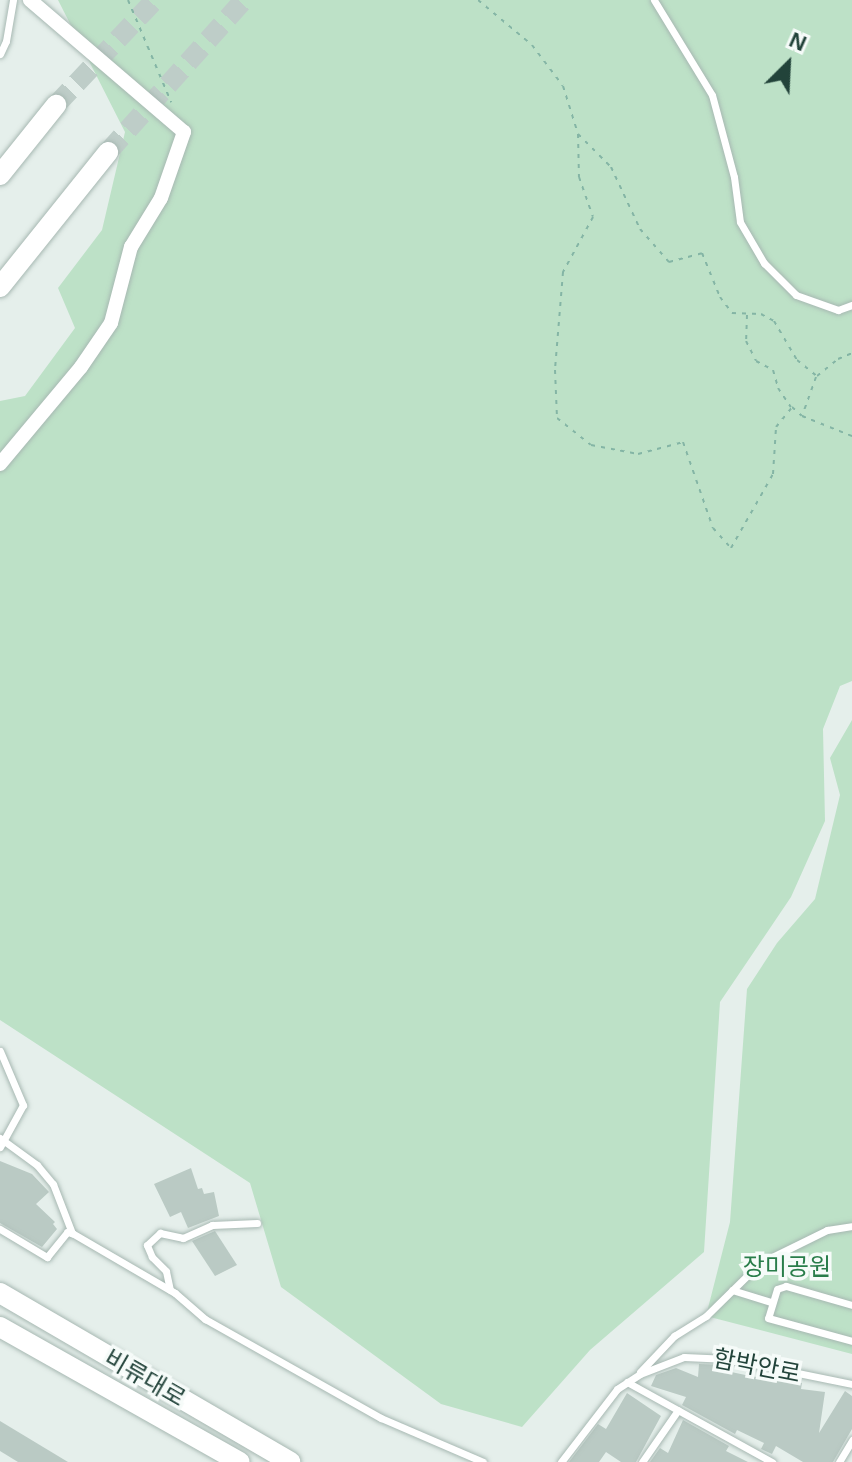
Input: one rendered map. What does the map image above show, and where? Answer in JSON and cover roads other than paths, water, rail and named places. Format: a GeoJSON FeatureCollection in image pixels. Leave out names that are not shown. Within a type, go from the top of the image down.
{"type":"FeatureCollection","features":[{"type":"Feature","properties":{"kind":"main road"},"geometry":{"type":"LineString","coordinates":[[0,175],[56,105]]}},
{"type":"Feature","properties":{"kind":"main road"},"geometry":{"type":"LineString","coordinates":[[0,287],[108,152]]}},
{"type":"Feature","properties":{"kind":"main road","name":"비류대로"},"geometry":{"type":"LineString","coordinates":[[0,1293],[290,1462]]}},
{"type":"Feature","properties":{"kind":"main road","name":"비류대로"},"geometry":{"type":"LineString","coordinates":[[0,1327],[240,1462]]}},
{"type":"Feature","properties":{"kind":"street"},"geometry":{"type":"LineString","coordinates":[[0,464],[81,367],[111,323],[131,247],[161,198],[184,132],[30,0]]}},
{"type":"Feature","properties":{"kind":"lane"},"geometry":{"type":"LineString","coordinates":[[0,54],[6,41],[13,0]]}},
{"type":"Feature","properties":{"kind":"lane"},"geometry":{"type":"LineString","coordinates":[[654,0],[712,95],[734,177],[740,222],[764,263],[796,295],[838,310],[852,305]]}},
{"type":"Feature","properties":{"kind":"lane"},"geometry":{"type":"LineString","coordinates":[[0,1051],[23,1105],[1,1142],[37,1165],[53,1184],[72,1233]]}},
{"type":"Feature","properties":{"kind":"lane"},"geometry":{"type":"LineString","coordinates":[[170,1290],[166,1271],[152,1257],[147,1245],[160,1233],[183,1238],[212,1225],[257,1223]]}},
{"type":"Feature","properties":{"kind":"lane"},"geometry":{"type":"LineString","coordinates":[[635,1377],[674,1336],[706,1316],[760,1263],[827,1230],[852,1226]]}},
{"type":"Feature","properties":{"kind":"lane"},"geometry":{"type":"LineString","coordinates":[[0,1229],[47,1257],[67,1232],[72,1233],[170,1290],[205,1319],[381,1418],[483,1462]]}},
{"type":"Feature","properties":{"kind":"lane"},"geometry":{"type":"LineString","coordinates":[[852,1305],[786,1286],[777,1289],[768,1318],[852,1341]]}},
{"type":"Feature","properties":{"kind":"lane"},"geometry":{"type":"LineString","coordinates":[[732,1290],[771,1302]]}},
{"type":"Feature","properties":{"kind":"lane","name":"함박안로"},"geometry":{"type":"LineString","coordinates":[[561,1462],[606,1399],[635,1377],[662,1364],[700,1356],[852,1384]]}},
{"type":"Feature","properties":{"kind":"lane"},"geometry":{"type":"LineString","coordinates":[[627,1382],[772,1462]]}},
{"type":"Feature","properties":{"kind":"lane"},"geometry":{"type":"LineString","coordinates":[[642,1462],[678,1410]]}},
{"type":"Feature","properties":{"kind":"lane"},"geometry":{"type":"LineString","coordinates":[[839,1462],[852,1440]]}},
{"type":"Feature","properties":{"kind":"tunnel"},"geometry":{"type":"LineString","coordinates":[[56,105],[155,0]]}},
{"type":"Feature","properties":{"kind":"tunnel"},"geometry":{"type":"LineString","coordinates":[[108,152],[244,0]]}},
{"type":"Feature","properties":{"kind":"park label","name":"장미공원"},"geometry":{"type":"Point","coordinates":[787,1267]}}]}
